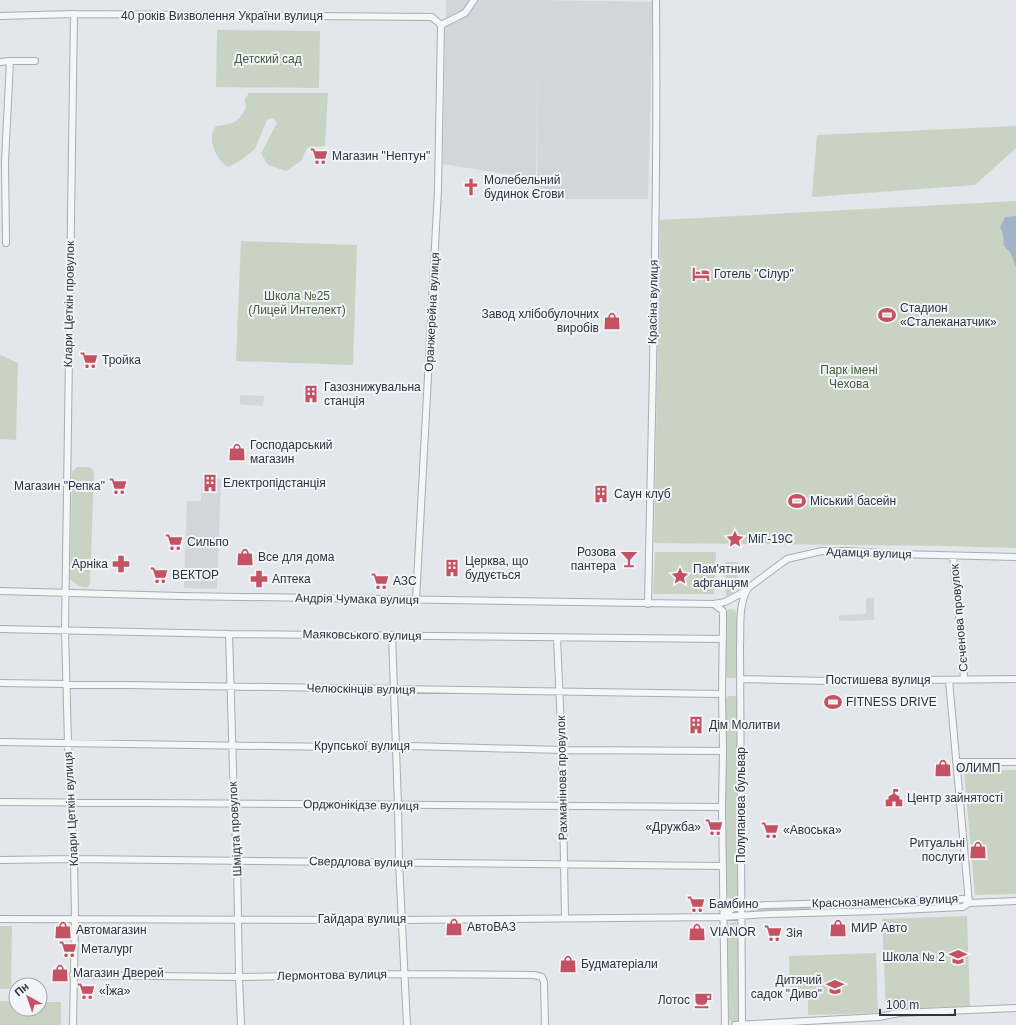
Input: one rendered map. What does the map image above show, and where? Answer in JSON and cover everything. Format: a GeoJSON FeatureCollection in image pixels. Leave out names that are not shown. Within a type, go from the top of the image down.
{"type":"FeatureCollection","features":[{"type":"Feature","properties":{"kind":"street"},"geometry":{"type":"LineString","coordinates":[[441,25],[465,13],[474,0]]}},
{"type":"Feature","properties":{"kind":"street","name":"Красіна вулиця"},"geometry":{"type":"LineString","coordinates":[[648,604],[655,205],[656,0]]}},
{"type":"Feature","properties":{"kind":"street","name":"40 років Визволення України вулиця"},"geometry":{"type":"LineString","coordinates":[[0,16],[74,14],[432,17],[441,25]]}},
{"type":"Feature","properties":{"kind":"street","name":"Клари Цеткін провулок"},"geometry":{"type":"LineString","coordinates":[[65,593],[74,14]]}},
{"type":"Feature","properties":{"kind":"street","name":"Оранжерейна вулиця"},"geometry":{"type":"LineString","coordinates":[[416,600],[438,190],[441,25]]}},
{"type":"Feature","properties":{"kind":"street"},"geometry":{"type":"LineString","coordinates":[[6,243],[5,161],[10,61]]}},
{"type":"Feature","properties":{"kind":"street"},"geometry":{"type":"LineString","coordinates":[[0,62],[35,61]]}},
{"type":"Feature","properties":{"kind":"street","name":"Адамця вулиця"},"geometry":{"type":"LineString","coordinates":[[714,604],[725,602],[740,594],[787,559],[822,551],[1016,557]]}},
{"type":"Feature","properties":{"kind":"street","name":"Сєченова провулок"},"geometry":{"type":"LineString","coordinates":[[953,556],[964,680]]}},
{"type":"Feature","properties":{"kind":"street","name":"Полупанова бульвар"},"geometry":{"type":"LineString","coordinates":[[742,1025],[741,614],[743,599],[749,586]]}},
{"type":"Feature","properties":{"kind":"street","name":"Андрія Чумака вулиця"},"geometry":{"type":"LineString","coordinates":[[0,591],[416,600],[714,604]]}},
{"type":"Feature","properties":{"kind":"street","name":"Клари Цеткін вулиця"},"geometry":{"type":"LineString","coordinates":[[65,593],[68,743],[74,859],[75,919],[73,1025]]}},
{"type":"Feature","properties":{"kind":"street"},"geometry":{"type":"LineString","coordinates":[[725,602],[732,602],[738,607],[741,614]]}},
{"type":"Feature","properties":{"kind":"street","name":"Полупанова бульвар"},"geometry":{"type":"LineString","coordinates":[[714,604],[722,611],[723,639],[722,866],[725,1025]]}},
{"type":"Feature","properties":{"kind":"street","name":"Маяковського вулиця"},"geometry":{"type":"LineString","coordinates":[[0,629],[229,634],[723,639]]}},
{"type":"Feature","properties":{"kind":"street","name":"Шмідта провулок"},"geometry":{"type":"LineString","coordinates":[[229,634],[241,1025]]}},
{"type":"Feature","properties":{"kind":"street"},"geometry":{"type":"LineString","coordinates":[[392,635],[399,863],[407,1025]]}},
{"type":"Feature","properties":{"kind":"street","name":"Рахманінова провулок"},"geometry":{"type":"LineString","coordinates":[[557,638],[562,750],[565,918]]}},
{"type":"Feature","properties":{"kind":"street","name":"Постишева вулиця"},"geometry":{"type":"LineString","coordinates":[[740,679],[829,681],[1016,679]]}},
{"type":"Feature","properties":{"kind":"street","name":"Сєченова провулок"},"geometry":{"type":"LineString","coordinates":[[949,680],[969,903]]}},
{"type":"Feature","properties":{"kind":"street","name":"Челюскінців вулиця"},"geometry":{"type":"LineString","coordinates":[[0,683],[722,694]]}},
{"type":"Feature","properties":{"kind":"street","name":"Крупської вулиця"},"geometry":{"type":"LineString","coordinates":[[0,742],[396,748],[410,746],[723,752]]}},
{"type":"Feature","properties":{"kind":"street"},"geometry":{"type":"LineString","coordinates":[[956,762],[1016,762]]}},
{"type":"Feature","properties":{"kind":"street","name":"Орджонікідзе вулиця"},"geometry":{"type":"LineString","coordinates":[[0,802],[722,807]]}},
{"type":"Feature","properties":{"kind":"street","name":"Свердлова вулиця"},"geometry":{"type":"LineString","coordinates":[[0,860],[74,859],[722,866]]}},
{"type":"Feature","properties":{"kind":"street","name":"Краснознаменська вулиця"},"geometry":{"type":"LineString","coordinates":[[964,899],[969,903],[963,907],[874,912],[723,916],[732,909],[742,906],[964,899]]}},
{"type":"Feature","properties":{"kind":"street"},"geometry":{"type":"LineString","coordinates":[[969,903],[1016,901]]}},
{"type":"Feature","properties":{"kind":"street","name":"Гайдара вулиця"},"geometry":{"type":"LineString","coordinates":[[0,918],[402,920],[723,916]]}},
{"type":"Feature","properties":{"kind":"street","name":"Лермонтова вулиця"},"geometry":{"type":"LineString","coordinates":[[73,975],[239,977],[404,974],[537,975],[542,977],[545,987],[545,1025]]}},
{"type":"Feature","properties":{"kind":"street"},"geometry":{"type":"LineString","coordinates":[[735,1025],[879,1017],[899,1013],[1016,1008]]}},
{"type":"Feature","properties":{"kind":"shaded area"},"geometry":{"type":"Polygon","coordinates":[[[446,0],[653,2],[648,199],[537,199],[538,58],[536,179],[443,164],[446,0]]]}},
{"type":"Feature","properties":{"kind":"shaded area"},"geometry":{"type":"Polygon","coordinates":[[[240,395],[264,396],[263,406],[240,404],[240,395]]]}},
{"type":"Feature","properties":{"kind":"shaded area"},"geometry":{"type":"Polygon","coordinates":[[[202,479],[221,479],[217,589],[184,588],[187,501],[201,501],[202,479]]]}},
{"type":"Feature","properties":{"kind":"shaded area"},"geometry":{"type":"Polygon","coordinates":[[[866,598],[874,598],[874,620],[839,621],[839,615],[866,614],[866,598]]]}},
{"type":"Feature","properties":{"kind":"green space","name":"Детский сад"},"geometry":{"type":"Polygon","coordinates":[[[217,30],[320,31],[319,88],[216,87],[217,30]]]}},
{"type":"Feature","properties":{"kind":"green space"},"geometry":{"type":"Polygon","coordinates":[[[249,93],[328,93],[325,146],[307,148],[301,161],[286,171],[268,165],[261,153],[277,123],[273,118],[267,120],[255,149],[240,161],[228,167],[216,154],[212,142],[213,131],[216,126],[234,122],[240,117],[246,108],[245,99],[249,93]]]}},
{"type":"Feature","properties":{"kind":"green space"},"geometry":{"type":"Polygon","coordinates":[[[1016,126],[1016,148],[975,185],[812,197],[817,135],[1016,126]]]}},
{"type":"Feature","properties":{"kind":"green space","name":"Парк імені Чехова"},"geometry":{"type":"Polygon","coordinates":[[[1016,201],[1016,548],[654,543],[660,220],[1016,201]]]}},
{"type":"Feature","properties":{"kind":"green space","name":"Школа №25 (Лицей Интелект)"},"geometry":{"type":"Polygon","coordinates":[[[241,241],[357,245],[353,365],[236,361],[241,241]]]}},
{"type":"Feature","properties":{"kind":"green space"},"geometry":{"type":"Polygon","coordinates":[[[0,355],[18,363],[16,440],[0,439],[0,355]]]}},
{"type":"Feature","properties":{"kind":"green space"},"geometry":{"type":"Polygon","coordinates":[[[77,467],[89,467],[94,473],[90,583],[88,587],[80,586],[70,579],[72,472],[77,467]]]}},
{"type":"Feature","properties":{"kind":"green space"},"geometry":{"type":"Polygon","coordinates":[[[655,552],[716,552],[714,594],[653,594],[655,552]]]}},
{"type":"Feature","properties":{"kind":"green space"},"geometry":{"type":"Polygon","coordinates":[[[725,562],[738,562],[738,588],[733,593],[726,596],[725,562]]]}},
{"type":"Feature","properties":{"kind":"green space"},"geometry":{"type":"Polygon","coordinates":[[[729,609],[735,610],[737,618],[737,676],[735,678],[728,678],[726,676],[726,612],[729,609]]]}},
{"type":"Feature","properties":{"kind":"green space"},"geometry":{"type":"Polygon","coordinates":[[[728,696],[735,696],[737,699],[738,895],[735,898],[729,898],[726,893],[726,698],[728,696]]]}},
{"type":"Feature","properties":{"kind":"green space"},"geometry":{"type":"Polygon","coordinates":[[[1016,770],[1016,894],[975,895],[964,771],[1016,770]]]}},
{"type":"Feature","properties":{"kind":"green space"},"geometry":{"type":"Polygon","coordinates":[[[964,902],[964,904],[750,912],[750,909],[964,902]]]}},
{"type":"Feature","properties":{"kind":"green space"},"geometry":{"type":"Polygon","coordinates":[[[967,916],[970,1006],[886,1010],[882,919],[967,916]]]}},
{"type":"Feature","properties":{"kind":"green space"},"geometry":{"type":"Polygon","coordinates":[[[736,922],[738,924],[740,1020],[737,1023],[732,1023],[729,1019],[727,926],[730,923],[736,922]]]}},
{"type":"Feature","properties":{"kind":"green space"},"geometry":{"type":"Polygon","coordinates":[[[0,926],[12,926],[11,977],[8,977],[8,989],[0,989],[0,926]]]}},
{"type":"Feature","properties":{"kind":"green space"},"geometry":{"type":"Polygon","coordinates":[[[876,953],[878,1013],[808,1015],[808,997],[790,998],[789,956],[876,953]]]}},
{"type":"Feature","properties":{"kind":"green space"},"geometry":{"type":"Polygon","coordinates":[[[0,1001],[8,1001],[8,1017],[48,1017],[48,1002],[61,1002],[61,1025],[0,1025],[0,1001]]]}},
{"type":"Feature","properties":{"kind":"water"},"geometry":{"type":"Polygon","coordinates":[[[1016,216],[1016,267],[1010,252],[1004,246],[1003,234],[1000,227],[1005,217],[1016,216]]]}},
{"type":"Feature","properties":{"kind":"place","name":"Магазин \"Нептун\""},"geometry":{"type":"Point","coordinates":[319,156]}},
{"type":"Feature","properties":{"kind":"place","name":"Молебельний будинок Єгови"},"geometry":{"type":"Point","coordinates":[471,187]}},
{"type":"Feature","properties":{"kind":"place","name":"Готель \"Сілур\""},"geometry":{"type":"Point","coordinates":[701,274]}},
{"type":"Feature","properties":{"kind":"place","name":"Стадион «Сталеканатчик»"},"geometry":{"type":"Point","coordinates":[887,315]}},
{"type":"Feature","properties":{"kind":"place","name":"Завод хлібобулочних виробів"},"geometry":{"type":"Point","coordinates":[612,321]}},
{"type":"Feature","properties":{"kind":"place","name":"Тройка"},"geometry":{"type":"Point","coordinates":[89,360]}},
{"type":"Feature","properties":{"kind":"place","name":"Газознижувальна станція"},"geometry":{"type":"Point","coordinates":[311,394]}},
{"type":"Feature","properties":{"kind":"place","name":"Господарський магазин"},"geometry":{"type":"Point","coordinates":[237,452]}},
{"type":"Feature","properties":{"kind":"place","name":"Електропідстанція"},"geometry":{"type":"Point","coordinates":[210,483]}},
{"type":"Feature","properties":{"kind":"place","name":"Магазин \"Репка\""},"geometry":{"type":"Point","coordinates":[118,486]}},
{"type":"Feature","properties":{"kind":"place","name":"Саун клуб"},"geometry":{"type":"Point","coordinates":[601,494]}},
{"type":"Feature","properties":{"kind":"place","name":"Міський басейн"},"geometry":{"type":"Point","coordinates":[797,501]}},
{"type":"Feature","properties":{"kind":"place","name":"МіГ-19С"},"geometry":{"type":"Point","coordinates":[735,539]}},
{"type":"Feature","properties":{"kind":"place","name":"Сильпо"},"geometry":{"type":"Point","coordinates":[174,542]}},
{"type":"Feature","properties":{"kind":"place","name":"Все для дома"},"geometry":{"type":"Point","coordinates":[245,557]}},
{"type":"Feature","properties":{"kind":"place","name":"Розова пантера"},"geometry":{"type":"Point","coordinates":[629,559]}},
{"type":"Feature","properties":{"kind":"place","name":"Арніка"},"geometry":{"type":"Point","coordinates":[121,564]}},
{"type":"Feature","properties":{"kind":"place","name":"Церква, що будується"},"geometry":{"type":"Point","coordinates":[452,568]}},
{"type":"Feature","properties":{"kind":"place","name":"ВЕКТОР"},"geometry":{"type":"Point","coordinates":[159,575]}},
{"type":"Feature","properties":{"kind":"place","name":"Пам'ятник афганцям"},"geometry":{"type":"Point","coordinates":[680,576]}},
{"type":"Feature","properties":{"kind":"place","name":"Аптека"},"geometry":{"type":"Point","coordinates":[259,579]}},
{"type":"Feature","properties":{"kind":"place","name":"АЗС"},"geometry":{"type":"Point","coordinates":[380,581]}},
{"type":"Feature","properties":{"kind":"place","name":"FITNESS DRIVE"},"geometry":{"type":"Point","coordinates":[833,702]}},
{"type":"Feature","properties":{"kind":"place","name":"Дім Молитви"},"geometry":{"type":"Point","coordinates":[696,725]}},
{"type":"Feature","properties":{"kind":"place","name":"ОЛИМП"},"geometry":{"type":"Point","coordinates":[943,768]}},
{"type":"Feature","properties":{"kind":"place","name":"Центр зайнятості"},"geometry":{"type":"Point","coordinates":[894,798]}},
{"type":"Feature","properties":{"kind":"place","name":"«Дружба»"},"geometry":{"type":"Point","coordinates":[714,827]}},
{"type":"Feature","properties":{"kind":"place","name":"«Авоська»"},"geometry":{"type":"Point","coordinates":[770,830]}},
{"type":"Feature","properties":{"kind":"place","name":"Ритуальні послуги"},"geometry":{"type":"Point","coordinates":[978,850]}},
{"type":"Feature","properties":{"kind":"place","name":"Бамбино"},"geometry":{"type":"Point","coordinates":[696,904]}},
{"type":"Feature","properties":{"kind":"place","name":"АвтоВАЗ"},"geometry":{"type":"Point","coordinates":[454,927]}},
{"type":"Feature","properties":{"kind":"place","name":"МИР Авто"},"geometry":{"type":"Point","coordinates":[838,928]}},
{"type":"Feature","properties":{"kind":"place","name":"Автомагазин"},"geometry":{"type":"Point","coordinates":[63,930]}},
{"type":"Feature","properties":{"kind":"place","name":"VIANOR"},"geometry":{"type":"Point","coordinates":[697,932]}},
{"type":"Feature","properties":{"kind":"place","name":"Зія"},"geometry":{"type":"Point","coordinates":[773,933]}},
{"type":"Feature","properties":{"kind":"place","name":"Металург"},"geometry":{"type":"Point","coordinates":[68,949]}},
{"type":"Feature","properties":{"kind":"place","name":"Школа № 2"},"geometry":{"type":"Point","coordinates":[958,957]}},
{"type":"Feature","properties":{"kind":"place","name":"Будматеріали"},"geometry":{"type":"Point","coordinates":[568,964]}},
{"type":"Feature","properties":{"kind":"place","name":"Магазин Дверей"},"geometry":{"type":"Point","coordinates":[60,973]}},
{"type":"Feature","properties":{"kind":"place","name":"Дитячий садок \"Диво\""},"geometry":{"type":"Point","coordinates":[835,987]}},
{"type":"Feature","properties":{"kind":"place","name":"«Їжа»"},"geometry":{"type":"Point","coordinates":[86,991]}},
{"type":"Feature","properties":{"kind":"place","name":"Лотос"},"geometry":{"type":"Point","coordinates":[703,1000]}}]}
